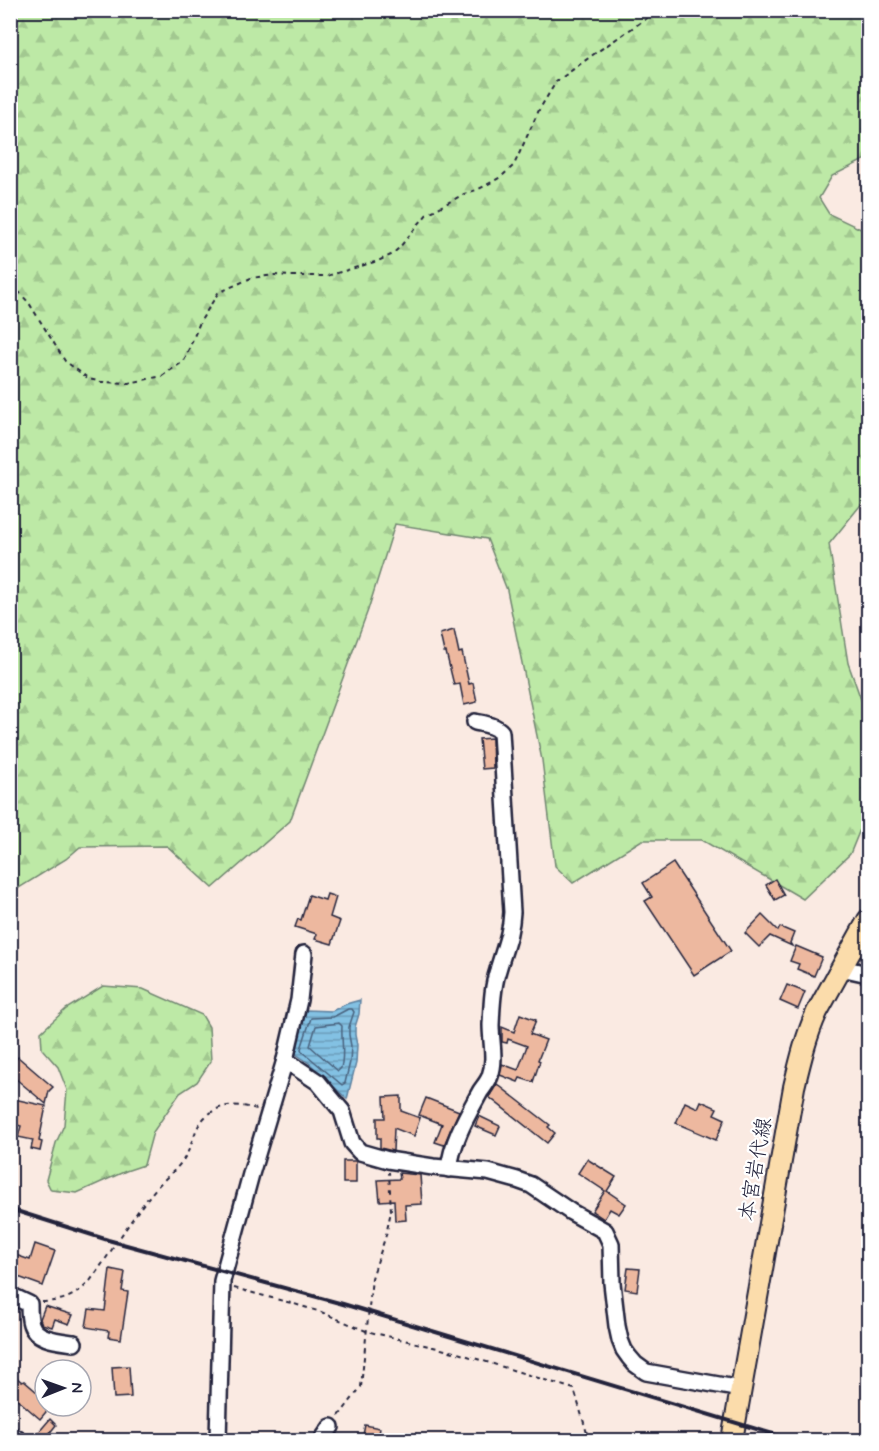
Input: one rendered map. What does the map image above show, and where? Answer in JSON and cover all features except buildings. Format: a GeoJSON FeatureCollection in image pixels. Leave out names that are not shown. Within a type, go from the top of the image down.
{"type":"FeatureCollection","features":[{"type":"Feature","properties":{"kind":"main road","name":"本宮岩代線"},"geometry":{"type":"LineString","coordinates":[[732,1440],[799,1065],[810,1027],[868,920]]}},
{"type":"Feature","properties":{"kind":"street"},"geometry":{"type":"LineString","coordinates":[[449,1169],[455,1142],[490,1077],[493,988],[509,938],[512,912],[501,732],[494,727],[475,722]]}},
{"type":"Feature","properties":{"kind":"street"},"geometry":{"type":"LineString","coordinates":[[218,1440],[222,1287],[225,1268],[250,1174],[285,1060],[299,1000],[304,954]]}},
{"type":"Feature","properties":{"kind":"street"},"geometry":{"type":"LineString","coordinates":[[841,968],[868,974]]}},
{"type":"Feature","properties":{"kind":"street"},"geometry":{"type":"LineString","coordinates":[[285,1060],[318,1082],[342,1111],[352,1143],[360,1152],[388,1160],[488,1172],[517,1180],[531,1185],[571,1212],[605,1231],[611,1244],[612,1283],[617,1326],[624,1350],[635,1364],[646,1372],[741,1389]]}},
{"type":"Feature","properties":{"kind":"street"},"geometry":{"type":"LineString","coordinates":[[10,1295],[29,1304],[31,1325],[35,1331],[44,1337],[74,1342]]}},
{"type":"Feature","properties":{"kind":"street"},"geometry":{"type":"LineString","coordinates":[[322,1440],[331,1426]]}},
{"type":"Feature","properties":{"kind":"street"},"geometry":{"type":"LineString","coordinates":[[10,1434],[19,1440]]}},
{"type":"Feature","properties":{"kind":"path"},"geometry":{"type":"LineString","coordinates":[[10,286],[29,303],[65,362],[89,379],[129,383],[162,376],[184,361],[200,322],[218,293],[251,278],[274,274],[327,276],[378,261],[399,248],[427,214],[501,177],[514,165],[539,110],[556,82],[659,10]]}},
{"type":"Feature","properties":{"kind":"path"},"geometry":{"type":"LineString","coordinates":[[27,1302],[62,1300],[81,1291],[157,1188],[185,1157],[202,1119],[209,1113],[227,1105],[237,1105],[269,1113]]}},
{"type":"Feature","properties":{"kind":"path"},"geometry":{"type":"LineString","coordinates":[[331,1426],[361,1387],[372,1278],[386,1235],[390,1211],[388,1160]]}},
{"type":"Feature","properties":{"kind":"path"},"geometry":{"type":"LineString","coordinates":[[222,1287],[231,1287],[291,1303],[321,1312],[366,1331],[458,1353],[574,1389],[589,1440]]}},
{"type":"Feature","properties":{"kind":"green space"},"geometry":{"type":"Polygon","coordinates":[[[11,11],[868,11],[868,158],[832,176],[819,198],[829,214],[863,230],[868,236],[868,496],[829,544],[848,663],[868,719],[868,810],[850,854],[803,899],[702,840],[642,840],[573,883],[555,866],[542,760],[507,590],[487,539],[395,524],[368,610],[290,821],[213,888],[167,846],[80,847],[66,859],[11,895],[11,11]]]}},
{"type":"Feature","properties":{"kind":"green space"},"geometry":{"type":"Polygon","coordinates":[[[103,986],[143,989],[202,1015],[209,1027],[211,1061],[197,1082],[180,1093],[153,1132],[144,1165],[77,1193],[51,1190],[46,1180],[56,1143],[64,1125],[67,1090],[58,1067],[42,1049],[41,1032],[66,1009],[103,986]]]}},
{"type":"Feature","properties":{"kind":"water"},"geometry":{"type":"Polygon","coordinates":[[[360,1000],[355,1027],[356,1063],[347,1099],[294,1051],[306,1010],[332,1011],[360,1000]]]}},
{"type":"Feature","properties":{"kind":"railway"},"geometry":{"type":"LineString","coordinates":[[10,1209],[108,1240],[343,1304],[793,1440]]}}]}
